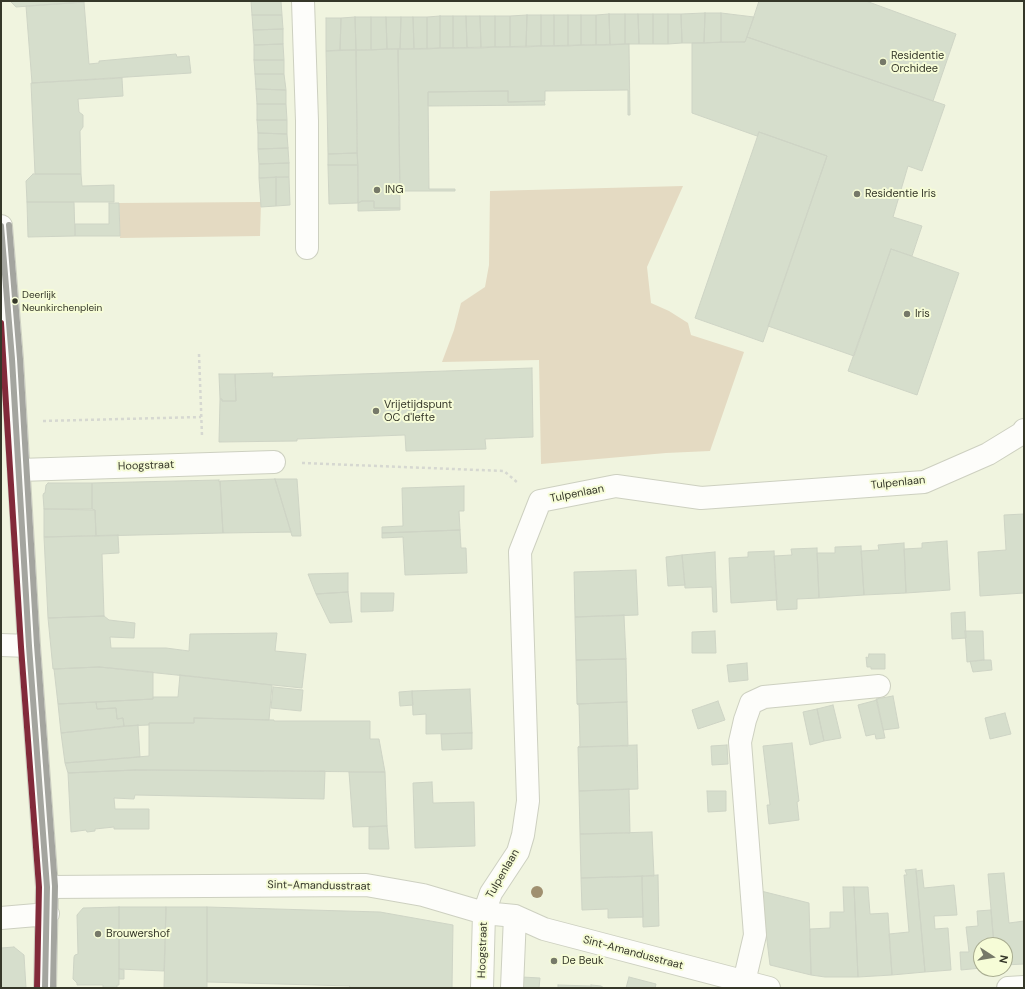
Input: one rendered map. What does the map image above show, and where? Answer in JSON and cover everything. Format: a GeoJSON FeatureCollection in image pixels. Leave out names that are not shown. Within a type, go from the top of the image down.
{"type":"FeatureCollection","features":[{"type":"Feature","properties":{"kind":"street"},"geometry":{"type":"LineString","coordinates":[[303,1],[307,121],[307,248]]}},
{"type":"Feature","properties":{"kind":"street"},"geometry":{"type":"LineString","coordinates":[[1,226],[5,329],[12,359],[17,422],[29,646],[47,887],[48,914],[45,988]]}},
{"type":"Feature","properties":{"kind":"street","name":"Tulpenlaan"},"geometry":{"type":"LineString","coordinates":[[484,913],[491,893],[518,852],[523,835],[528,801],[520,552],[540,501],[616,486],[701,498],[924,482],[988,454],[1024,431]]}},
{"type":"Feature","properties":{"kind":"street","name":"Hoogstraat"},"geometry":{"type":"LineString","coordinates":[[19,470],[274,462]]}},
{"type":"Feature","properties":{"kind":"street"},"geometry":{"type":"LineString","coordinates":[[1,644],[29,646]]}},
{"type":"Feature","properties":{"kind":"street"},"geometry":{"type":"LineString","coordinates":[[744,982],[755,935],[740,742],[745,720],[751,704],[764,697],[879,686]]}},
{"type":"Feature","properties":{"kind":"street","name":"Sint-Amandusstraat"},"geometry":{"type":"LineString","coordinates":[[47,887],[366,885],[423,895],[484,913],[515,916],[544,929],[768,988]]}},
{"type":"Feature","properties":{"kind":"street","name":"Hoogstraat"},"geometry":{"type":"LineString","coordinates":[[482,988],[484,913]]}},
{"type":"Feature","properties":{"kind":"street"},"geometry":{"type":"LineString","coordinates":[[1,918],[48,914]]}},
{"type":"Feature","properties":{"kind":"street"},"geometry":{"type":"LineString","coordinates":[[512,988],[515,916]]}},
{"type":"Feature","properties":{"kind":"street"},"geometry":{"type":"LineString","coordinates":[[1008,988],[1024,987]]}},
{"type":"Feature","properties":{"kind":"path"},"geometry":{"type":"LineString","coordinates":[[199,354],[203,464]]}},
{"type":"Feature","properties":{"kind":"path"},"geometry":{"type":"LineString","coordinates":[[17,422],[201,417]]}},
{"type":"Feature","properties":{"kind":"path"},"geometry":{"type":"LineString","coordinates":[[274,462],[504,471],[540,501]]}},
{"type":"Feature","properties":{"kind":"shaded area"},"geometry":{"type":"Polygon","coordinates":[[[683,186],[647,267],[651,303],[669,311],[688,323],[691,335],[744,352],[710,451],[666,453],[541,464],[539,360],[442,362],[454,330],[461,303],[485,287],[489,265],[490,191],[683,186]]]}},
{"type":"Feature","properties":{"kind":"shaded area"},"geometry":{"type":"Polygon","coordinates":[[[261,202],[260,236],[120,238],[119,203],[261,202]]]}},
{"type":"Feature","properties":{"kind":"building"},"geometry":{"type":"Polygon","coordinates":[[[10,1],[84,1],[84,2],[16,7],[10,1]]]}},
{"type":"Feature","properties":{"kind":"building"},"geometry":{"type":"Polygon","coordinates":[[[251,1],[281,1],[282,15],[252,15],[251,1]]]}},
{"type":"Feature","properties":{"kind":"building","name":"Residentie Orchidee"},"geometry":{"type":"Polygon","coordinates":[[[759,1],[866,1],[956,34],[933,101],[747,37],[759,1]]]}},
{"type":"Feature","properties":{"kind":"building"},"geometry":{"type":"Polygon","coordinates":[[[84,2],[89,64],[99,63],[99,61],[176,54],[177,57],[189,56],[191,73],[32,83],[26,6],[84,2]]]}},
{"type":"Feature","properties":{"kind":"building"},"geometry":{"type":"Polygon","coordinates":[[[705,13],[704,43],[682,43],[681,14],[705,13]]]}},
{"type":"Feature","properties":{"kind":"building"},"geometry":{"type":"Polygon","coordinates":[[[705,13],[721,13],[721,42],[704,43],[705,13]]]}},
{"type":"Feature","properties":{"kind":"building"},"geometry":{"type":"Polygon","coordinates":[[[721,13],[754,17],[745,42],[721,42],[721,13]]]}},
{"type":"Feature","properties":{"kind":"building"},"geometry":{"type":"Polygon","coordinates":[[[609,14],[610,45],[596,45],[596,15],[609,14]]]}},
{"type":"Feature","properties":{"kind":"building"},"geometry":{"type":"Polygon","coordinates":[[[609,14],[625,14],[625,44],[610,45],[609,14]]]}},
{"type":"Feature","properties":{"kind":"building"},"geometry":{"type":"Polygon","coordinates":[[[625,14],[638,14],[639,44],[625,44],[625,14]]]}},
{"type":"Feature","properties":{"kind":"building"},"geometry":{"type":"Polygon","coordinates":[[[638,14],[653,14],[653,44],[639,44],[638,14]]]}},
{"type":"Feature","properties":{"kind":"building"},"geometry":{"type":"Polygon","coordinates":[[[653,14],[668,14],[668,44],[653,44],[653,14]]]}},
{"type":"Feature","properties":{"kind":"building"},"geometry":{"type":"Polygon","coordinates":[[[668,14],[681,14],[682,43],[668,44],[668,14]]]}},
{"type":"Feature","properties":{"kind":"building"},"geometry":{"type":"Polygon","coordinates":[[[252,15],[282,15],[283,29],[253,30],[252,15]]]}},
{"type":"Feature","properties":{"kind":"building"},"geometry":{"type":"Polygon","coordinates":[[[527,15],[541,15],[541,46],[526,47],[527,15]]]}},
{"type":"Feature","properties":{"kind":"building"},"geometry":{"type":"Polygon","coordinates":[[[527,15],[526,47],[510,47],[510,16],[527,15]]]}},
{"type":"Feature","properties":{"kind":"building"},"geometry":{"type":"Polygon","coordinates":[[[541,15],[554,15],[554,46],[541,46],[541,15]]]}},
{"type":"Feature","properties":{"kind":"building"},"geometry":{"type":"Polygon","coordinates":[[[554,15],[568,15],[568,46],[554,46],[554,15]]]}},
{"type":"Feature","properties":{"kind":"building"},"geometry":{"type":"Polygon","coordinates":[[[568,15],[581,15],[581,45],[568,46],[568,15]]]}},
{"type":"Feature","properties":{"kind":"building"},"geometry":{"type":"Polygon","coordinates":[[[581,15],[596,15],[596,45],[581,45],[581,15]]]}},
{"type":"Feature","properties":{"kind":"building"},"geometry":{"type":"Polygon","coordinates":[[[440,16],[440,48],[427,49],[427,17],[440,16]]]}},
{"type":"Feature","properties":{"kind":"building"},"geometry":{"type":"Polygon","coordinates":[[[440,16],[453,16],[453,48],[440,48],[440,16]]]}},
{"type":"Feature","properties":{"kind":"building"},"geometry":{"type":"Polygon","coordinates":[[[453,16],[466,16],[467,48],[453,48],[453,16]]]}},
{"type":"Feature","properties":{"kind":"building"},"geometry":{"type":"Polygon","coordinates":[[[466,16],[480,16],[481,48],[467,48],[466,16]]]}},
{"type":"Feature","properties":{"kind":"building"},"geometry":{"type":"Polygon","coordinates":[[[480,16],[495,16],[495,47],[481,48],[480,16]]]}},
{"type":"Feature","properties":{"kind":"building"},"geometry":{"type":"Polygon","coordinates":[[[495,16],[510,16],[510,47],[495,47],[495,16]]]}},
{"type":"Feature","properties":{"kind":"building"},"geometry":{"type":"Polygon","coordinates":[[[355,17],[356,50],[340,50],[341,18],[355,17]]]}},
{"type":"Feature","properties":{"kind":"building"},"geometry":{"type":"Polygon","coordinates":[[[355,17],[371,17],[371,50],[356,50],[355,17]]]}},
{"type":"Feature","properties":{"kind":"building"},"geometry":{"type":"Polygon","coordinates":[[[371,17],[386,17],[387,49],[371,50],[371,17]]]}},
{"type":"Feature","properties":{"kind":"building"},"geometry":{"type":"Polygon","coordinates":[[[386,17],[401,17],[400,49],[387,49],[386,17]]]}},
{"type":"Feature","properties":{"kind":"building"},"geometry":{"type":"Polygon","coordinates":[[[401,17],[413,17],[414,49],[400,49],[401,17]]]}},
{"type":"Feature","properties":{"kind":"building"},"geometry":{"type":"Polygon","coordinates":[[[413,17],[427,17],[427,49],[414,49],[413,17]]]}},
{"type":"Feature","properties":{"kind":"building"},"geometry":{"type":"Polygon","coordinates":[[[326,18],[341,18],[340,50],[326,51],[326,18]]]}},
{"type":"Feature","properties":{"kind":"building"},"geometry":{"type":"Polygon","coordinates":[[[283,29],[283,44],[254,45],[253,30],[283,29]]]}},
{"type":"Feature","properties":{"kind":"building","name":"Residentie Iris"},"geometry":{"type":"Polygon","coordinates":[[[747,37],[945,105],[922,171],[908,166],[893,217],[922,226],[912,256],[891,249],[854,356],[768,326],[827,156],[759,132],[757,136],[692,113],[692,43],[745,42],[747,37]]]}},
{"type":"Feature","properties":{"kind":"building"},"geometry":{"type":"Polygon","coordinates":[[[283,44],[284,60],[254,60],[254,45],[283,44]]]}},
{"type":"Feature","properties":{"kind":"building"},"geometry":{"type":"Polygon","coordinates":[[[629,44],[630,115],[628,115],[628,90],[545,91],[545,101],[508,102],[508,91],[428,92],[429,189],[455,189],[455,191],[400,191],[398,49],[629,44]]]}},
{"type":"Feature","properties":{"kind":"building"},"geometry":{"type":"Polygon","coordinates":[[[398,49],[400,208],[374,208],[374,201],[362,201],[358,203],[356,50],[398,49]]]}},
{"type":"Feature","properties":{"kind":"building"},"geometry":{"type":"Polygon","coordinates":[[[356,50],[357,153],[328,154],[326,51],[356,50]]]}},
{"type":"Feature","properties":{"kind":"building"},"geometry":{"type":"Polygon","coordinates":[[[254,60],[284,60],[284,74],[255,74],[254,60]]]}},
{"type":"Feature","properties":{"kind":"building"},"geometry":{"type":"Polygon","coordinates":[[[255,74],[284,74],[286,90],[256,89],[255,74]]]}},
{"type":"Feature","properties":{"kind":"building"},"geometry":{"type":"Polygon","coordinates":[[[122,78],[123,96],[78,99],[79,112],[83,115],[83,127],[80,131],[81,174],[35,174],[31,83],[122,78]]]}},
{"type":"Feature","properties":{"kind":"building"},"geometry":{"type":"Polygon","coordinates":[[[256,89],[286,90],[286,104],[257,104],[256,89]]]}},
{"type":"Feature","properties":{"kind":"building"},"geometry":{"type":"Polygon","coordinates":[[[508,91],[508,102],[544,101],[545,105],[428,106],[428,92],[508,91]]]}},
{"type":"Feature","properties":{"kind":"building"},"geometry":{"type":"Polygon","coordinates":[[[257,104],[286,104],[287,120],[257,120],[257,104]]]}},
{"type":"Feature","properties":{"kind":"building"},"geometry":{"type":"Polygon","coordinates":[[[257,120],[287,120],[287,134],[258,133],[257,120]]]}},
{"type":"Feature","properties":{"kind":"building"},"geometry":{"type":"Polygon","coordinates":[[[759,132],[827,156],[763,342],[695,318],[759,132]]]}},
{"type":"Feature","properties":{"kind":"building"},"geometry":{"type":"Polygon","coordinates":[[[258,133],[287,134],[288,148],[258,149],[258,133]]]}},
{"type":"Feature","properties":{"kind":"building"},"geometry":{"type":"Polygon","coordinates":[[[288,148],[289,163],[259,164],[258,149],[288,148]]]}},
{"type":"Feature","properties":{"kind":"building"},"geometry":{"type":"Polygon","coordinates":[[[357,153],[358,165],[328,165],[328,154],[357,153]]]}},
{"type":"Feature","properties":{"kind":"building"},"geometry":{"type":"Polygon","coordinates":[[[289,163],[289,177],[259,178],[259,164],[289,163]]]}},
{"type":"Feature","properties":{"kind":"building"},"geometry":{"type":"Polygon","coordinates":[[[328,165],[358,165],[358,203],[329,204],[328,165]]]}},
{"type":"Feature","properties":{"kind":"building"},"geometry":{"type":"Polygon","coordinates":[[[33,174],[81,174],[82,186],[114,185],[114,202],[27,202],[26,181],[33,174]]]}},
{"type":"Feature","properties":{"kind":"building"},"geometry":{"type":"Polygon","coordinates":[[[276,177],[289,177],[290,205],[276,206],[276,177]]]}},
{"type":"Feature","properties":{"kind":"building"},"geometry":{"type":"Polygon","coordinates":[[[276,177],[276,206],[261,207],[259,178],[276,177]]]}},
{"type":"Feature","properties":{"kind":"building"},"geometry":{"type":"Polygon","coordinates":[[[362,201],[374,201],[374,208],[400,208],[400,210],[358,211],[358,203],[362,201]]]}},
{"type":"Feature","properties":{"kind":"building"},"geometry":{"type":"Polygon","coordinates":[[[27,202],[74,202],[75,236],[28,237],[27,202]]]}},
{"type":"Feature","properties":{"kind":"building"},"geometry":{"type":"Polygon","coordinates":[[[109,203],[119,203],[120,236],[75,236],[75,224],[109,224],[109,203]]]}},
{"type":"Feature","properties":{"kind":"building","name":"Iris"},"geometry":{"type":"Polygon","coordinates":[[[891,249],[959,273],[917,395],[848,371],[891,249]]]}},
{"type":"Feature","properties":{"kind":"building","name":"Vrijetijdspunt OC d'Iefte"},"geometry":{"type":"Polygon","coordinates":[[[532,368],[533,437],[485,439],[486,449],[406,451],[405,435],[297,439],[297,441],[219,442],[220,399],[222,399],[222,401],[236,401],[235,374],[273,373],[272,377],[532,368]]]}},
{"type":"Feature","properties":{"kind":"building"},"geometry":{"type":"Polygon","coordinates":[[[219,374],[235,374],[236,401],[222,401],[222,399],[220,399],[219,374]]]}},
{"type":"Feature","properties":{"kind":"building"},"geometry":{"type":"Polygon","coordinates":[[[275,479],[297,479],[301,536],[292,536],[275,479]]]}},
{"type":"Feature","properties":{"kind":"building"},"geometry":{"type":"Polygon","coordinates":[[[275,479],[291,532],[223,533],[220,481],[275,479]]]}},
{"type":"Feature","properties":{"kind":"building"},"geometry":{"type":"Polygon","coordinates":[[[219,480],[223,533],[96,536],[95,510],[92,509],[92,483],[219,480]]]}},
{"type":"Feature","properties":{"kind":"building"},"geometry":{"type":"Polygon","coordinates":[[[48,483],[92,483],[92,509],[44,509],[43,495],[48,483]]]}},
{"type":"Feature","properties":{"kind":"building"},"geometry":{"type":"Polygon","coordinates":[[[464,486],[464,511],[459,511],[460,530],[382,533],[382,527],[403,526],[402,488],[464,486]]]}},
{"type":"Feature","properties":{"kind":"building"},"geometry":{"type":"Polygon","coordinates":[[[44,509],[95,510],[96,536],[44,537],[44,509]]]}},
{"type":"Feature","properties":{"kind":"building"},"geometry":{"type":"Polygon","coordinates":[[[1024,514],[1024,593],[980,596],[978,552],[1006,550],[1004,515],[1024,514]]]}},
{"type":"Feature","properties":{"kind":"building"},"geometry":{"type":"Polygon","coordinates":[[[460,530],[461,548],[466,548],[467,573],[405,575],[403,537],[382,538],[382,533],[460,530]]]}},
{"type":"Feature","properties":{"kind":"building"},"geometry":{"type":"Polygon","coordinates":[[[118,535],[119,553],[102,554],[104,616],[48,618],[44,537],[118,535]]]}},
{"type":"Feature","properties":{"kind":"building"},"geometry":{"type":"Polygon","coordinates":[[[947,541],[950,590],[906,593],[904,549],[922,548],[922,543],[947,541]]]}},
{"type":"Feature","properties":{"kind":"building"},"geometry":{"type":"Polygon","coordinates":[[[904,543],[906,593],[864,595],[861,551],[879,550],[878,545],[904,543]]]}},
{"type":"Feature","properties":{"kind":"building"},"geometry":{"type":"Polygon","coordinates":[[[861,546],[864,595],[819,598],[817,553],[835,553],[835,547],[861,546]]]}},
{"type":"Feature","properties":{"kind":"building"},"geometry":{"type":"Polygon","coordinates":[[[817,548],[819,598],[797,599],[797,609],[777,610],[774,556],[792,555],[791,549],[817,548]]]}},
{"type":"Feature","properties":{"kind":"building"},"geometry":{"type":"Polygon","coordinates":[[[774,551],[777,600],[731,603],[729,558],[748,557],[748,552],[774,551]]]}},
{"type":"Feature","properties":{"kind":"building"},"geometry":{"type":"Polygon","coordinates":[[[715,552],[717,612],[713,612],[712,587],[685,588],[682,555],[715,552]]]}},
{"type":"Feature","properties":{"kind":"building"},"geometry":{"type":"Polygon","coordinates":[[[682,555],[685,585],[668,586],[666,557],[682,555]]]}},
{"type":"Feature","properties":{"kind":"building"},"geometry":{"type":"Polygon","coordinates":[[[636,570],[638,615],[575,617],[574,572],[636,570]]]}},
{"type":"Feature","properties":{"kind":"building"},"geometry":{"type":"Polygon","coordinates":[[[348,573],[348,592],[316,594],[308,574],[348,573]]]}},
{"type":"Feature","properties":{"kind":"building"},"geometry":{"type":"Polygon","coordinates":[[[348,592],[352,622],[330,623],[316,594],[348,592]]]}},
{"type":"Feature","properties":{"kind":"building"},"geometry":{"type":"Polygon","coordinates":[[[361,593],[394,593],[393,611],[361,612],[361,593]]]}},
{"type":"Feature","properties":{"kind":"building"},"geometry":{"type":"Polygon","coordinates":[[[965,612],[966,638],[952,639],[951,613],[965,612]]]}},
{"type":"Feature","properties":{"kind":"building"},"geometry":{"type":"Polygon","coordinates":[[[624,615],[626,659],[576,660],[575,617],[624,615]]]}},
{"type":"Feature","properties":{"kind":"building"},"geometry":{"type":"Polygon","coordinates":[[[104,616],[109,620],[135,623],[134,638],[110,637],[111,648],[166,648],[189,651],[190,634],[277,633],[275,651],[306,654],[302,688],[99,667],[53,669],[48,618],[104,616]]]}},
{"type":"Feature","properties":{"kind":"building"},"geometry":{"type":"Polygon","coordinates":[[[715,631],[716,653],[692,653],[692,632],[715,631]]]}},
{"type":"Feature","properties":{"kind":"building"},"geometry":{"type":"Polygon","coordinates":[[[965,631],[983,631],[984,660],[967,662],[965,631]]]}},
{"type":"Feature","properties":{"kind":"building"},"geometry":{"type":"Polygon","coordinates":[[[869,654],[885,654],[885,669],[871,669],[871,667],[867,667],[866,657],[868,658],[869,654]]]}},
{"type":"Feature","properties":{"kind":"building"},"geometry":{"type":"Polygon","coordinates":[[[626,659],[627,702],[577,704],[576,660],[626,659]]]}},
{"type":"Feature","properties":{"kind":"building"},"geometry":{"type":"Polygon","coordinates":[[[991,660],[992,670],[973,672],[970,661],[991,660]]]}},
{"type":"Feature","properties":{"kind":"building"},"geometry":{"type":"Polygon","coordinates":[[[747,663],[748,680],[729,682],[727,665],[747,663]]]}},
{"type":"Feature","properties":{"kind":"building"},"geometry":{"type":"Polygon","coordinates":[[[99,667],[153,672],[153,699],[58,704],[54,669],[99,667]]]}},
{"type":"Feature","properties":{"kind":"building"},"geometry":{"type":"Polygon","coordinates":[[[180,675],[272,685],[269,720],[194,718],[194,723],[149,723],[149,725],[124,726],[123,718],[117,719],[116,708],[97,709],[96,702],[153,699],[153,697],[178,697],[180,675]]]}},
{"type":"Feature","properties":{"kind":"building"},"geometry":{"type":"Polygon","coordinates":[[[273,687],[303,690],[301,711],[271,708],[273,687]]]}},
{"type":"Feature","properties":{"kind":"building"},"geometry":{"type":"Polygon","coordinates":[[[470,689],[472,733],[426,734],[426,714],[413,715],[412,691],[470,689]]]}},
{"type":"Feature","properties":{"kind":"building"},"geometry":{"type":"Polygon","coordinates":[[[412,691],[413,705],[400,706],[399,692],[412,691]]]}},
{"type":"Feature","properties":{"kind":"building"},"geometry":{"type":"Polygon","coordinates":[[[893,696],[899,728],[883,730],[876,699],[893,696]]]}},
{"type":"Feature","properties":{"kind":"building"},"geometry":{"type":"Polygon","coordinates":[[[877,700],[885,738],[876,739],[875,734],[866,736],[858,705],[877,700]]]}},
{"type":"Feature","properties":{"kind":"building"},"geometry":{"type":"Polygon","coordinates":[[[718,701],[725,720],[698,729],[692,710],[718,701]]]}},
{"type":"Feature","properties":{"kind":"building"},"geometry":{"type":"Polygon","coordinates":[[[96,702],[97,709],[116,708],[117,719],[123,718],[124,726],[61,733],[58,704],[96,702]]]}},
{"type":"Feature","properties":{"kind":"building"},"geometry":{"type":"Polygon","coordinates":[[[627,702],[628,746],[578,747],[580,746],[579,705],[577,704],[627,702]]]}},
{"type":"Feature","properties":{"kind":"building"},"geometry":{"type":"Polygon","coordinates":[[[833,705],[841,738],[824,741],[817,709],[833,705]]]}},
{"type":"Feature","properties":{"kind":"building"},"geometry":{"type":"Polygon","coordinates":[[[817,709],[824,741],[810,745],[803,712],[817,709]]]}},
{"type":"Feature","properties":{"kind":"building"},"geometry":{"type":"Polygon","coordinates":[[[1005,713],[1011,734],[990,739],[985,718],[1005,713]]]}},
{"type":"Feature","properties":{"kind":"building"},"geometry":{"type":"Polygon","coordinates":[[[194,718],[274,721],[370,721],[370,739],[379,739],[385,772],[135,770],[68,773],[65,763],[149,756],[149,723],[194,723],[194,718]]]}},
{"type":"Feature","properties":{"kind":"building"},"geometry":{"type":"Polygon","coordinates":[[[138,725],[140,757],[65,763],[61,733],[138,725]]]}},
{"type":"Feature","properties":{"kind":"building"},"geometry":{"type":"Polygon","coordinates":[[[472,733],[472,749],[442,750],[441,734],[472,733]]]}},
{"type":"Feature","properties":{"kind":"building"},"geometry":{"type":"Polygon","coordinates":[[[792,743],[799,801],[797,802],[799,820],[769,824],[767,805],[770,805],[763,746],[792,743]]]}},
{"type":"Feature","properties":{"kind":"building"},"geometry":{"type":"Polygon","coordinates":[[[637,745],[638,789],[579,791],[578,747],[637,745]]]}},
{"type":"Feature","properties":{"kind":"building"},"geometry":{"type":"Polygon","coordinates":[[[727,745],[728,764],[712,765],[711,746],[727,745]]]}},
{"type":"Feature","properties":{"kind":"building"},"geometry":{"type":"Polygon","coordinates":[[[135,770],[325,771],[324,799],[135,795],[134,799],[114,798],[115,809],[149,809],[149,829],[114,829],[114,827],[95,829],[95,831],[87,832],[86,830],[71,832],[68,773],[135,770]]]}},
{"type":"Feature","properties":{"kind":"building"},"geometry":{"type":"Polygon","coordinates":[[[349,772],[385,772],[387,826],[353,827],[349,772]]]}},
{"type":"Feature","properties":{"kind":"building"},"geometry":{"type":"Polygon","coordinates":[[[432,782],[433,803],[474,802],[475,846],[415,848],[413,783],[432,782]]]}},
{"type":"Feature","properties":{"kind":"building"},"geometry":{"type":"Polygon","coordinates":[[[629,789],[630,833],[580,834],[579,791],[629,789]]]}},
{"type":"Feature","properties":{"kind":"building"},"geometry":{"type":"Polygon","coordinates":[[[707,791],[726,791],[726,811],[708,812],[707,791]]]}},
{"type":"Feature","properties":{"kind":"building"},"geometry":{"type":"Polygon","coordinates":[[[387,826],[389,849],[369,849],[369,827],[387,826]]]}},
{"type":"Feature","properties":{"kind":"building"},"geometry":{"type":"Polygon","coordinates":[[[652,832],[654,876],[581,878],[580,834],[652,832]]]}},
{"type":"Feature","properties":{"kind":"building"},"geometry":{"type":"Polygon","coordinates":[[[916,869],[925,972],[892,975],[889,934],[909,932],[904,875],[907,875],[905,870],[916,869]]]}},
{"type":"Feature","properties":{"kind":"building"},"geometry":{"type":"Polygon","coordinates":[[[922,870],[924,888],[954,885],[957,915],[934,916],[935,929],[948,928],[951,970],[925,972],[916,871],[922,870]]]}},
{"type":"Feature","properties":{"kind":"building"},"geometry":{"type":"Polygon","coordinates":[[[1004,873],[1009,923],[1024,921],[1024,964],[1013,965],[1013,937],[993,937],[988,874],[1004,873]]]}},
{"type":"Feature","properties":{"kind":"building"},"geometry":{"type":"Polygon","coordinates":[[[658,875],[659,926],[643,927],[642,876],[658,875]]]}},
{"type":"Feature","properties":{"kind":"building"},"geometry":{"type":"Polygon","coordinates":[[[642,876],[643,917],[608,918],[608,909],[582,910],[581,878],[642,876]]]}},
{"type":"Feature","properties":{"kind":"building"},"geometry":{"type":"Polygon","coordinates":[[[843,887],[854,887],[858,977],[825,977],[811,975],[810,929],[830,928],[830,912],[844,912],[843,887]]]}},
{"type":"Feature","properties":{"kind":"building"},"geometry":{"type":"Polygon","coordinates":[[[854,887],[868,887],[870,914],[888,913],[892,975],[858,977],[854,887]]]}},
{"type":"Feature","properties":{"kind":"building"},"geometry":{"type":"Polygon","coordinates":[[[761,891],[809,903],[811,975],[770,965],[761,891]]]}},
{"type":"Feature","properties":{"kind":"building","name":"Brouwershof"},"geometry":{"type":"Polygon","coordinates":[[[119,907],[119,985],[117,985],[117,988],[103,988],[103,985],[77,985],[73,979],[74,957],[78,954],[77,915],[83,908],[119,907]]]}},
{"type":"Feature","properties":{"kind":"building"},"geometry":{"type":"Polygon","coordinates":[[[119,907],[166,907],[164,971],[119,969],[119,907]]]}},
{"type":"Feature","properties":{"kind":"building"},"geometry":{"type":"Polygon","coordinates":[[[166,907],[207,907],[207,988],[164,988],[166,907]]]}},
{"type":"Feature","properties":{"kind":"building"},"geometry":{"type":"Polygon","coordinates":[[[207,907],[380,912],[453,925],[452,988],[349,988],[350,986],[207,982],[207,907]]]}},
{"type":"Feature","properties":{"kind":"building"},"geometry":{"type":"Polygon","coordinates":[[[991,910],[993,937],[973,937],[973,969],[961,970],[960,952],[969,952],[966,927],[978,926],[977,911],[991,910]]]}},
{"type":"Feature","properties":{"kind":"building"},"geometry":{"type":"Polygon","coordinates":[[[14,947],[24,955],[26,988],[1,988],[1,948],[14,947]]]}},
{"type":"Feature","properties":{"kind":"building"},"geometry":{"type":"Polygon","coordinates":[[[119,969],[124,970],[124,979],[119,979],[119,969]]]}},
{"type":"Feature","properties":{"kind":"building"},"geometry":{"type":"Polygon","coordinates":[[[522,977],[540,978],[539,988],[522,988],[522,977]]]}},
{"type":"Feature","properties":{"kind":"building"},"geometry":{"type":"Polygon","coordinates":[[[629,977],[656,984],[655,988],[626,988],[629,977]]]}},
{"type":"Feature","properties":{"kind":"building"},"geometry":{"type":"Polygon","coordinates":[[[558,985],[591,986],[591,988],[558,988],[558,985]]]}},
{"type":"Feature","properties":{"kind":"building"},"geometry":{"type":"Polygon","coordinates":[[[591,985],[601,986],[604,988],[591,988],[591,985]]]}},
{"type":"Feature","properties":{"kind":"transit line"},"geometry":{"type":"LineString","coordinates":[[9,225],[20,359],[37,645],[55,886],[53,988]]}},
{"type":"Feature","properties":{"kind":"transit line"},"geometry":{"type":"LineString","coordinates":[[1,226],[12,359],[29,646],[47,887],[45,988]]}},
{"type":"Feature","properties":{"kind":"transit line"},"geometry":{"type":"LineString","coordinates":[[1,323],[21,647],[39,887],[37,988]]}},
{"type":"Feature","properties":{"kind":"place","name":"Residentie Orchidee"},"geometry":{"type":"Point","coordinates":[883,62]}},
{"type":"Feature","properties":{"kind":"place","name":"ING"},"geometry":{"type":"Point","coordinates":[377,190]}},
{"type":"Feature","properties":{"kind":"place","name":"Residentie Iris"},"geometry":{"type":"Point","coordinates":[857,194]}},
{"type":"Feature","properties":{"kind":"place","name":"Deerlijk Neunkirchenplein"},"geometry":{"type":"Point","coordinates":[15,301]}},
{"type":"Feature","properties":{"kind":"place","name":"Iris"},"geometry":{"type":"Point","coordinates":[907,314]}},
{"type":"Feature","properties":{"kind":"place","name":"Vrijetijdspunt OC d'Iefte"},"geometry":{"type":"Point","coordinates":[376,411]}},
{"type":"Feature","properties":{"kind":"place","name":"Brouwershof"},"geometry":{"type":"Point","coordinates":[98,934]}},
{"type":"Feature","properties":{"kind":"place","name":"De Beuk"},"geometry":{"type":"Point","coordinates":[554,961]}}]}
